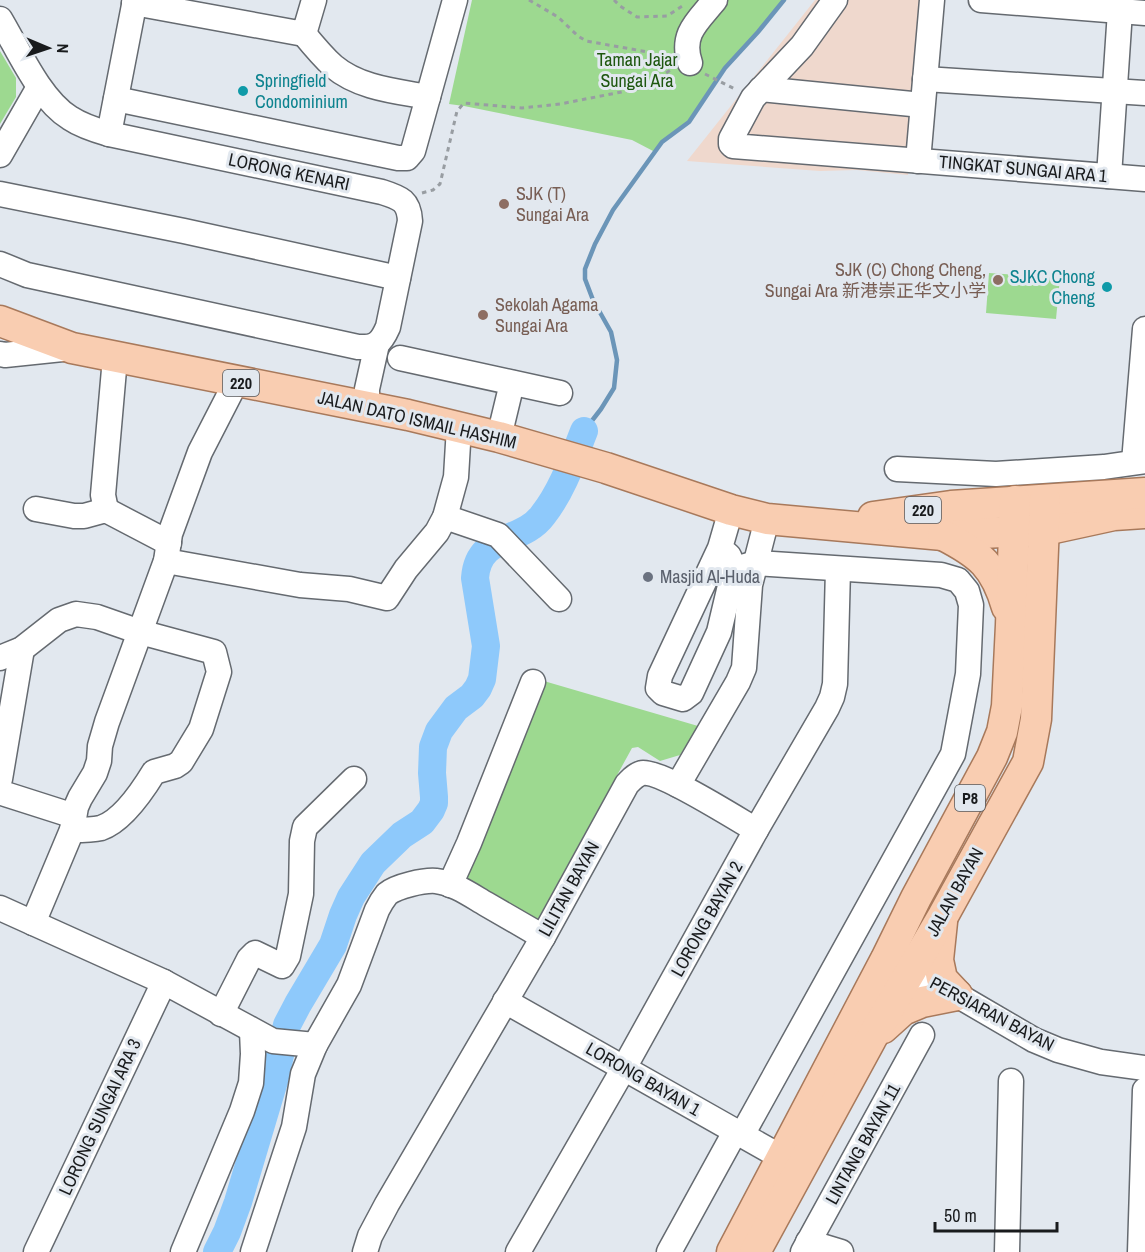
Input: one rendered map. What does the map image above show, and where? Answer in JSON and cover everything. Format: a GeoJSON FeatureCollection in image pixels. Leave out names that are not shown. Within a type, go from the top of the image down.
{"type":"FeatureCollection","features":[{"type":"Feature","properties":{"kind":"main road","name":"JALAN DATO ISMAIL HASHIM"},"geometry":{"type":"LineString","coordinates":[[0,321],[72,348],[115,358],[367,407],[499,437],[606,468],[731,510],[767,519],[943,535],[1045,530],[1114,515],[1145,513]]}},
{"type":"Feature","properties":{"kind":"main road","name":"JALAN DATO ISMAIL HASHIM"},"geometry":{"type":"LineString","coordinates":[[832,526],[929,509],[1045,500],[1103,481],[1145,493]]}},
{"type":"Feature","properties":{"kind":"main road","name":"JALAN BAYAN"},"geometry":{"type":"LineString","coordinates":[[910,971],[1028,762],[1036,719],[1045,500]]}},
{"type":"Feature","properties":{"kind":"main road","name":"JALAN BAYAN"},"geometry":{"type":"LineString","coordinates":[[755,1252],[860,1033],[916,898],[992,757],[1002,732],[1007,706],[1015,501]]}},
{"type":"Feature","properties":{"kind":"main road"},"geometry":{"type":"LineString","coordinates":[[943,535],[977,555],[996,577],[1011,625]]}},
{"type":"Feature","properties":{"kind":"main road"},"geometry":{"type":"LineString","coordinates":[[910,971],[900,958],[916,898]]}},
{"type":"Feature","properties":{"kind":"main road"},"geometry":{"type":"LineString","coordinates":[[942,916],[938,960],[942,979],[957,995]]}},
{"type":"Feature","properties":{"kind":"main road"},"geometry":{"type":"LineString","coordinates":[[860,1033],[889,972],[894,968],[910,971]]}},
{"type":"Feature","properties":{"kind":"main road"},"geometry":{"type":"LineString","coordinates":[[860,1033],[922,1002],[957,995]]}},
{"type":"Feature","properties":{"kind":"main road","name":"JALAN BAYAN"},"geometry":{"type":"LineString","coordinates":[[732,1252],[781,1158],[860,1033]]}},
{"type":"Feature","properties":{"kind":"street"},"geometry":{"type":"LineString","coordinates":[[304,34],[314,0]]}},
{"type":"Feature","properties":{"kind":"street"},"geometry":{"type":"LineString","coordinates":[[428,97],[371,86],[353,79],[335,68],[304,34],[135,2],[113,115],[407,158],[413,151],[455,0]]}},
{"type":"Feature","properties":{"kind":"street"},"geometry":{"type":"LineString","coordinates":[[688,68],[688,34],[715,0]]}},
{"type":"Feature","properties":{"kind":"street"},"geometry":{"type":"LineString","coordinates":[[835,0],[802,46],[753,98],[731,139],[731,144],[918,161]]}},
{"type":"Feature","properties":{"kind":"street","name":"TINGKAT SUNGAI ARA 1"},"geometry":{"type":"LineString","coordinates":[[932,0],[918,161],[1145,179]]}},
{"type":"Feature","properties":{"kind":"street"},"geometry":{"type":"LineString","coordinates":[[981,0],[1106,7],[1145,13]]}},
{"type":"Feature","properties":{"kind":"street"},"geometry":{"type":"LineString","coordinates":[[1106,7],[1115,91],[1109,176]]}},
{"type":"Feature","properties":{"kind":"street","name":"LORONG KENARI"},"geometry":{"type":"LineString","coordinates":[[0,19],[39,87],[68,117],[86,127],[113,115],[382,192],[404,201]]}},
{"type":"Feature","properties":{"kind":"street"},"geometry":{"type":"LineString","coordinates":[[925,79],[1145,93]]}},
{"type":"Feature","properties":{"kind":"street"},"geometry":{"type":"LineString","coordinates":[[0,155],[39,87]]}},
{"type":"Feature","properties":{"kind":"street"},"geometry":{"type":"LineString","coordinates":[[761,89],[922,105]]}},
{"type":"Feature","properties":{"kind":"street"},"geometry":{"type":"LineString","coordinates":[[0,194],[398,278]]}},
{"type":"Feature","properties":{"kind":"street"},"geometry":{"type":"LineString","coordinates":[[0,264],[27,275],[347,345],[369,347],[383,338],[388,327],[410,221],[410,210],[404,201]]}},
{"type":"Feature","properties":{"kind":"street"},"geometry":{"type":"LineString","coordinates":[[897,469],[1103,481],[1140,462],[1145,329]]}},
{"type":"Feature","properties":{"kind":"street"},"geometry":{"type":"LineString","coordinates":[[367,407],[367,389],[376,344]]}},
{"type":"Feature","properties":{"kind":"street"},"geometry":{"type":"LineString","coordinates":[[0,354],[72,348]]}},
{"type":"Feature","properties":{"kind":"street"},"geometry":{"type":"LineString","coordinates":[[115,358],[103,495],[106,510],[167,552],[300,585],[349,589],[387,598],[406,569],[437,532],[445,517],[456,477],[459,427]]}},
{"type":"Feature","properties":{"kind":"street"},"geometry":{"type":"LineString","coordinates":[[400,358],[560,393]]}},
{"type":"Feature","properties":{"kind":"street"},"geometry":{"type":"LineString","coordinates":[[33,923],[73,823],[76,807],[95,773],[107,722],[140,632],[167,552],[170,534],[200,452],[236,382]]}},
{"type":"Feature","properties":{"kind":"street"},"geometry":{"type":"LineString","coordinates":[[499,437],[512,382]]}},
{"type":"Feature","properties":{"kind":"street"},"geometry":{"type":"LineString","coordinates":[[36,508],[74,516],[84,516],[106,510]]}},
{"type":"Feature","properties":{"kind":"street"},"geometry":{"type":"LineString","coordinates":[[731,510],[720,548],[660,676],[658,688],[663,693],[683,699],[690,693],[719,632],[745,566],[767,519]]}},
{"type":"Feature","properties":{"kind":"street"},"geometry":{"type":"LineString","coordinates":[[445,517],[504,541],[559,599]]}},
{"type":"Feature","properties":{"kind":"street"},"geometry":{"type":"LineString","coordinates":[[669,1252],[739,1133],[953,754],[966,684],[971,605],[967,591],[958,580],[941,575],[745,566],[720,548]]}},
{"type":"Feature","properties":{"kind":"street"},"geometry":{"type":"LineString","coordinates":[[678,785],[744,668],[750,585],[745,566]]}},
{"type":"Feature","properties":{"kind":"street","name":"LORONG BAYAN 2"},"geometry":{"type":"LineString","coordinates":[[518,1252],[827,708],[835,684],[838,569]]}},
{"type":"Feature","properties":{"kind":"street"},"geometry":{"type":"LineString","coordinates":[[0,779],[11,653],[60,620],[76,614],[97,617],[140,632],[214,652],[219,672],[201,729],[182,762],[154,772],[148,783],[122,814],[111,823],[101,828],[73,823],[2,793],[0,790]]}},
{"type":"Feature","properties":{"kind":"street"},"geometry":{"type":"LineString","coordinates":[[450,885],[533,682]]}},
{"type":"Feature","properties":{"kind":"street","name":"LILITAN BAYAN"},"geometry":{"type":"LineString","coordinates":[[365,1252],[370,1236],[387,1204],[506,1002],[633,777],[641,773],[650,773],[678,785],[756,830]]}},
{"type":"Feature","properties":{"kind":"street"},"geometry":{"type":"LineString","coordinates":[[221,1014],[249,959],[255,953],[282,966],[288,956],[301,894],[304,827],[354,780]]}},
{"type":"Feature","properties":{"kind":"street"},"geometry":{"type":"LineString","coordinates":[[253,1252],[294,1127],[303,1074],[312,1045],[349,985],[382,900],[394,890],[408,885],[437,881],[468,893],[543,937]]}},
{"type":"Feature","properties":{"kind":"street"},"geometry":{"type":"LineString","coordinates":[[0,908],[164,982],[263,1036],[312,1045]]}},
{"type":"Feature","properties":{"kind":"street","name":"PERSIARAN BAYAN"},"geometry":{"type":"LineString","coordinates":[[910,971],[957,995],[1034,1040],[1058,1050],[1101,1062],[1145,1068]]}},
{"type":"Feature","properties":{"kind":"street","name":"LORONG SUNGAI ARA 3"},"geometry":{"type":"LineString","coordinates":[[36,1252],[164,982]]}},
{"type":"Feature","properties":{"kind":"street","name":"LORONG BAYAN 1"},"geometry":{"type":"LineString","coordinates":[[506,1002],[781,1158]]}},
{"type":"Feature","properties":{"kind":"street","name":"LINTANG BAYAN 11"},"geometry":{"type":"LineString","coordinates":[[806,1247],[922,1035]]}},
{"type":"Feature","properties":{"kind":"street"},"geometry":{"type":"LineString","coordinates":[[183,1252],[242,1111],[251,1083],[253,1054],[263,1036]]}},
{"type":"Feature","properties":{"kind":"street"},"geometry":{"type":"LineString","coordinates":[[1007,1252],[1011,1081]]}},
{"type":"Feature","properties":{"kind":"street"},"geometry":{"type":"LineString","coordinates":[[1140,1252],[1145,1090]]}},
{"type":"Feature","properties":{"kind":"street"},"geometry":{"type":"LineString","coordinates":[[806,1247],[841,1252]]}},
{"type":"Feature","properties":{"kind":"path"},"geometry":{"type":"LineString","coordinates":[[529,0],[558,17],[586,41],[648,52],[734,88]]}},
{"type":"Feature","properties":{"kind":"path"},"geometry":{"type":"LineString","coordinates":[[614,0],[638,17],[667,16],[692,0]]}},
{"type":"Feature","properties":{"kind":"path"},"geometry":{"type":"LineString","coordinates":[[404,201],[433,190],[440,184],[457,111],[464,103],[522,108],[561,104],[647,87],[688,68]]}},
{"type":"Feature","properties":{"kind":"shaded area"},"geometry":{"type":"Polygon","coordinates":[[[815,0],[923,0],[908,175],[687,161],[815,0]]]}},
{"type":"Feature","properties":{"kind":"green space","name":"Taman Jajar Sungai Ara"},"geometry":{"type":"Polygon","coordinates":[[[472,0],[784,0],[725,68],[689,122],[662,142],[655,152],[632,140],[449,104],[472,0]]]}},
{"type":"Feature","properties":{"kind":"green space"},"geometry":{"type":"Polygon","coordinates":[[[0,51],[16,78],[16,97],[0,124],[0,51]]]}},
{"type":"Feature","properties":{"kind":"green space"},"geometry":{"type":"Polygon","coordinates":[[[989,273],[1060,278],[1056,319],[986,313],[989,273]]]}},
{"type":"Feature","properties":{"kind":"green space"},"geometry":{"type":"Polygon","coordinates":[[[537,679],[698,726],[680,755],[660,761],[638,747],[632,748],[538,919],[530,921],[459,880],[537,679]]]}},
{"type":"Feature","properties":{"kind":"waterway"},"geometry":{"type":"LineString","coordinates":[[584,431],[614,388],[617,360],[611,332],[593,300],[585,279],[585,269],[595,244],[613,210],[662,142],[689,122],[725,68],[784,0]]}},
{"type":"Feature","properties":{"kind":"waterway"},"geometry":{"type":"LineString","coordinates":[[217,1252],[238,1202],[274,1081],[287,1025],[333,945],[351,897],[373,863],[402,835],[422,822],[431,810],[434,803],[433,747],[439,731],[456,708],[472,696],[482,679],[486,646],[475,578],[478,564],[484,553],[492,546],[524,531],[543,515],[561,485],[584,431]]}},
{"type":"Feature","properties":{"kind":"place","name":"Springfield Condominium"},"geometry":{"type":"Point","coordinates":[243,91]}},
{"type":"Feature","properties":{"kind":"place","name":"SJK (T) Sungai Ara"},"geometry":{"type":"Point","coordinates":[504,204]}},
{"type":"Feature","properties":{"kind":"place","name":"SJK (C) Chong Cheng, Sungai Ara 新港崇正华文小学"},"geometry":{"type":"Point","coordinates":[998,280]}},
{"type":"Feature","properties":{"kind":"place","name":"SJKC Chong Cheng"},"geometry":{"type":"Point","coordinates":[1107,287]}},
{"type":"Feature","properties":{"kind":"place","name":"Sekolah Agama Sungai Ara"},"geometry":{"type":"Point","coordinates":[483,315]}},
{"type":"Feature","properties":{"kind":"place","name":"Masjid Al-Huda"},"geometry":{"type":"Point","coordinates":[648,577]}}]}
